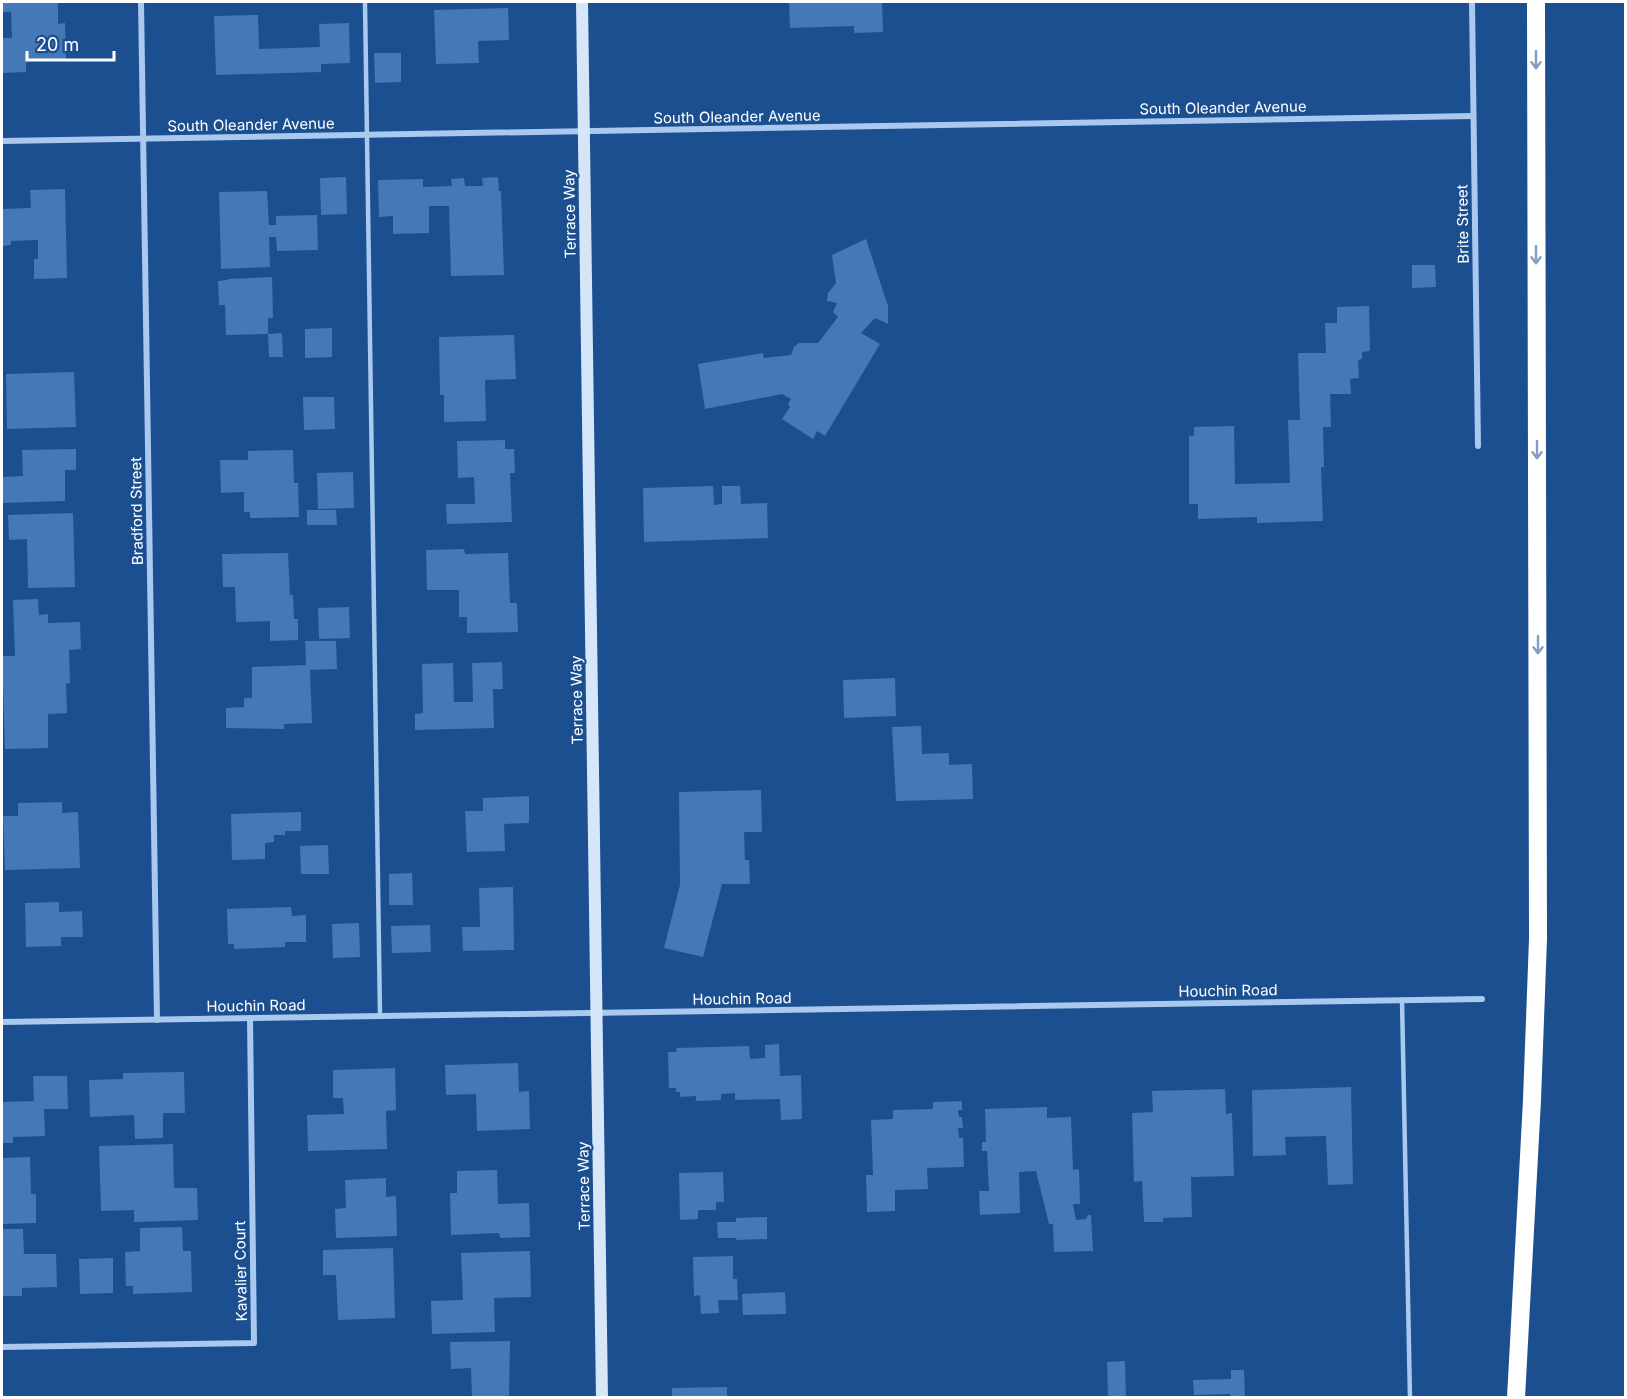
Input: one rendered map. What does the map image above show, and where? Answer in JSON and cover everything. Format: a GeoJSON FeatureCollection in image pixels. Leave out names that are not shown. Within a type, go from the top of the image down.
{"type":"FeatureCollection","features":[{"type":"Feature","properties":{"kind":"highway"},"geometry":{"type":"LineString","coordinates":[[1516,1398],[1538,939],[1536,2]]}},
{"type":"Feature","properties":{"kind":"street","name":"Bradford Street"},"geometry":{"type":"LineString","coordinates":[[141,2],[157,1020]]}},
{"type":"Feature","properties":{"kind":"street","name":"Terrace Way"},"geometry":{"type":"LineString","coordinates":[[582,2],[602,1398]]}},
{"type":"Feature","properties":{"kind":"street","name":"Brite Street"},"geometry":{"type":"LineString","coordinates":[[1472,2],[1478,446]]}},
{"type":"Feature","properties":{"kind":"street","name":"South Oleander Avenue"},"geometry":{"type":"LineString","coordinates":[[2,141],[1473,116]]}},
{"type":"Feature","properties":{"kind":"street","name":"Houchin Road"},"geometry":{"type":"LineString","coordinates":[[2,1022],[1482,999]]}},
{"type":"Feature","properties":{"kind":"street","name":"Kavalier Court"},"geometry":{"type":"LineString","coordinates":[[2,1347],[255,1343],[250,1018]]}},
{"type":"Feature","properties":{"kind":"lane"},"geometry":{"type":"LineString","coordinates":[[365,2],[380,1016]]}},
{"type":"Feature","properties":{"kind":"lane"},"geometry":{"type":"LineString","coordinates":[[1402,1000],[1410,1398]]}},
{"type":"Feature","properties":{"kind":"building"},"geometry":{"type":"Polygon","coordinates":[[[2,2],[58,2],[58,24],[65,23],[66,59],[26,60],[26,72],[2,73],[2,38],[12,38],[11,12],[2,12],[2,2]]]}},
{"type":"Feature","properties":{"kind":"building"},"geometry":{"type":"Polygon","coordinates":[[[789,2],[882,2],[883,32],[854,33],[854,26],[790,28],[789,2]]]}},
{"type":"Feature","properties":{"kind":"building"},"geometry":{"type":"Polygon","coordinates":[[[508,8],[509,40],[478,41],[479,63],[436,64],[434,10],[508,8]]]}},
{"type":"Feature","properties":{"kind":"building"},"geometry":{"type":"Polygon","coordinates":[[[258,15],[259,49],[320,47],[319,24],[349,23],[350,63],[321,64],[321,72],[216,75],[214,16],[258,15]]]}},
{"type":"Feature","properties":{"kind":"building"},"geometry":{"type":"Polygon","coordinates":[[[374,53],[401,53],[401,82],[375,83],[374,53]]]}},
{"type":"Feature","properties":{"kind":"building"},"geometry":{"type":"Polygon","coordinates":[[[346,177],[347,214],[321,215],[320,178],[346,177]]]}},
{"type":"Feature","properties":{"kind":"building"},"geometry":{"type":"Polygon","coordinates":[[[498,177],[499,191],[501,191],[504,275],[451,276],[449,206],[429,206],[429,233],[393,234],[393,216],[379,217],[378,180],[423,179],[423,187],[452,186],[451,179],[464,178],[465,186],[483,186],[482,178],[498,177]]]}},
{"type":"Feature","properties":{"kind":"building"},"geometry":{"type":"Polygon","coordinates":[[[65,189],[67,278],[34,279],[34,259],[38,259],[38,240],[11,241],[11,245],[2,246],[2,209],[31,208],[30,190],[65,189]]]}},
{"type":"Feature","properties":{"kind":"building"},"geometry":{"type":"Polygon","coordinates":[[[267,191],[269,225],[276,225],[276,216],[317,215],[318,250],[277,251],[276,237],[269,237],[270,267],[221,269],[219,192],[267,191]]]}},
{"type":"Feature","properties":{"kind":"building"},"geometry":{"type":"Polygon","coordinates":[[[866,239],[888,306],[888,324],[875,318],[861,333],[880,344],[825,436],[817,431],[813,439],[782,419],[790,407],[788,404],[791,399],[782,394],[705,409],[698,364],[763,353],[764,358],[791,355],[794,347],[799,343],[818,343],[838,317],[833,312],[837,303],[827,301],[828,293],[836,283],[832,255],[866,239]]]}},
{"type":"Feature","properties":{"kind":"building"},"geometry":{"type":"Polygon","coordinates":[[[1412,265],[1435,265],[1436,287],[1412,288],[1412,265]]]}},
{"type":"Feature","properties":{"kind":"building"},"geometry":{"type":"Polygon","coordinates":[[[272,277],[273,318],[268,318],[268,334],[226,335],[225,305],[219,305],[218,281],[272,277]]]}},
{"type":"Feature","properties":{"kind":"building"},"geometry":{"type":"Polygon","coordinates":[[[1369,306],[1370,351],[1362,352],[1362,359],[1358,360],[1359,378],[1350,379],[1351,394],[1330,394],[1331,427],[1323,427],[1324,467],[1321,467],[1323,521],[1257,523],[1257,517],[1198,519],[1198,504],[1189,504],[1189,436],[1194,436],[1194,427],[1234,426],[1235,484],[1290,483],[1288,420],[1300,420],[1298,353],[1326,353],[1325,323],[1337,323],[1337,307],[1369,306]]]}},
{"type":"Feature","properties":{"kind":"building"},"geometry":{"type":"Polygon","coordinates":[[[332,328],[332,357],[305,358],[305,329],[332,328]]]}},
{"type":"Feature","properties":{"kind":"building"},"geometry":{"type":"Polygon","coordinates":[[[282,333],[283,357],[269,357],[268,334],[282,333]]]}},
{"type":"Feature","properties":{"kind":"building"},"geometry":{"type":"Polygon","coordinates":[[[514,335],[516,379],[485,380],[486,421],[444,422],[444,395],[440,395],[439,337],[514,335]]]}},
{"type":"Feature","properties":{"kind":"building"},"geometry":{"type":"Polygon","coordinates":[[[74,372],[76,427],[7,429],[6,374],[74,372]]]}},
{"type":"Feature","properties":{"kind":"building"},"geometry":{"type":"Polygon","coordinates":[[[303,397],[334,397],[335,429],[304,430],[303,397]]]}},
{"type":"Feature","properties":{"kind":"building"},"geometry":{"type":"Polygon","coordinates":[[[505,440],[505,449],[514,449],[515,473],[510,473],[512,522],[447,524],[446,504],[475,504],[474,477],[458,478],[457,441],[505,440]]]}},
{"type":"Feature","properties":{"kind":"building"},"geometry":{"type":"Polygon","coordinates":[[[76,449],[76,470],[65,470],[65,501],[2,503],[2,477],[23,476],[22,450],[76,449]]]}},
{"type":"Feature","properties":{"kind":"building"},"geometry":{"type":"Polygon","coordinates":[[[293,450],[294,483],[298,483],[299,517],[250,518],[250,512],[244,512],[244,492],[221,493],[220,460],[248,460],[248,451],[293,450]]]}},
{"type":"Feature","properties":{"kind":"building"},"geometry":{"type":"Polygon","coordinates":[[[353,472],[354,508],[318,509],[317,473],[353,472]]]}},
{"type":"Feature","properties":{"kind":"building"},"geometry":{"type":"Polygon","coordinates":[[[713,486],[714,505],[722,504],[722,486],[740,486],[741,504],[767,503],[768,538],[644,542],[643,488],[713,486]]]}},
{"type":"Feature","properties":{"kind":"building"},"geometry":{"type":"Polygon","coordinates":[[[307,510],[336,510],[337,525],[307,525],[307,510]]]}},
{"type":"Feature","properties":{"kind":"building"},"geometry":{"type":"Polygon","coordinates":[[[73,513],[75,587],[28,588],[27,539],[9,540],[8,515],[73,513]]]}},
{"type":"Feature","properties":{"kind":"building"},"geometry":{"type":"Polygon","coordinates":[[[464,549],[465,554],[508,553],[510,603],[517,603],[518,632],[467,633],[467,617],[459,617],[459,590],[427,590],[426,550],[464,549]]]}},
{"type":"Feature","properties":{"kind":"building"},"geometry":{"type":"Polygon","coordinates":[[[288,553],[290,595],[293,595],[294,619],[298,619],[298,640],[270,641],[270,621],[236,622],[235,587],[223,587],[222,554],[288,553]]]}},
{"type":"Feature","properties":{"kind":"building"},"geometry":{"type":"Polygon","coordinates":[[[38,599],[39,615],[48,614],[48,623],[80,622],[81,649],[69,650],[70,683],[66,684],[67,713],[48,714],[48,748],[5,749],[2,656],[15,656],[13,600],[38,599]]]}},
{"type":"Feature","properties":{"kind":"building"},"geometry":{"type":"Polygon","coordinates":[[[349,607],[350,638],[319,639],[318,608],[349,607]]]}},
{"type":"Feature","properties":{"kind":"building"},"geometry":{"type":"Polygon","coordinates":[[[305,641],[336,641],[337,669],[310,670],[312,723],[284,724],[284,729],[226,728],[226,708],[244,707],[244,698],[252,698],[252,667],[306,665],[305,641]]]}},
{"type":"Feature","properties":{"kind":"building"},"geometry":{"type":"Polygon","coordinates":[[[502,662],[503,689],[493,689],[494,728],[415,730],[415,714],[423,713],[422,664],[453,663],[454,702],[473,702],[472,663],[502,662]]]}},
{"type":"Feature","properties":{"kind":"building"},"geometry":{"type":"Polygon","coordinates":[[[895,678],[896,716],[844,718],[843,680],[895,678]]]}},
{"type":"Feature","properties":{"kind":"building"},"geometry":{"type":"Polygon","coordinates":[[[921,726],[922,754],[949,753],[949,765],[972,764],[973,799],[896,801],[892,727],[921,726]]]}},
{"type":"Feature","properties":{"kind":"building"},"geometry":{"type":"Polygon","coordinates":[[[761,790],[762,832],[744,832],[745,860],[749,860],[750,884],[722,884],[703,957],[664,948],[680,885],[679,792],[761,790]]]}},
{"type":"Feature","properties":{"kind":"building"},"geometry":{"type":"Polygon","coordinates":[[[529,796],[529,823],[504,824],[505,851],[467,852],[465,811],[483,811],[483,798],[529,796]]]}},
{"type":"Feature","properties":{"kind":"building"},"geometry":{"type":"Polygon","coordinates":[[[62,802],[62,813],[78,812],[80,868],[5,870],[3,816],[18,816],[18,803],[62,802]]]}},
{"type":"Feature","properties":{"kind":"building"},"geometry":{"type":"Polygon","coordinates":[[[301,812],[301,831],[285,831],[285,835],[274,835],[274,842],[265,843],[265,859],[232,860],[231,814],[301,812]]]}},
{"type":"Feature","properties":{"kind":"building"},"geometry":{"type":"Polygon","coordinates":[[[328,845],[329,874],[301,874],[300,846],[328,845]]]}},
{"type":"Feature","properties":{"kind":"building"},"geometry":{"type":"Polygon","coordinates":[[[412,873],[413,905],[389,905],[389,874],[412,873]]]}},
{"type":"Feature","properties":{"kind":"building"},"geometry":{"type":"Polygon","coordinates":[[[513,887],[514,950],[463,951],[462,927],[480,927],[479,888],[513,887]]]}},
{"type":"Feature","properties":{"kind":"building"},"geometry":{"type":"Polygon","coordinates":[[[59,902],[59,912],[82,911],[83,937],[61,937],[61,946],[26,947],[25,903],[59,902]]]}},
{"type":"Feature","properties":{"kind":"building"},"geometry":{"type":"Polygon","coordinates":[[[291,907],[292,916],[306,915],[306,942],[285,942],[285,947],[234,949],[234,944],[228,944],[227,909],[291,907]]]}},
{"type":"Feature","properties":{"kind":"building"},"geometry":{"type":"Polygon","coordinates":[[[359,923],[360,957],[333,958],[332,924],[359,923]]]}},
{"type":"Feature","properties":{"kind":"building"},"geometry":{"type":"Polygon","coordinates":[[[430,925],[431,952],[392,953],[391,926],[430,925]]]}},
{"type":"Feature","properties":{"kind":"building"},"geometry":{"type":"Polygon","coordinates":[[[779,1044],[780,1076],[801,1075],[802,1119],[781,1120],[780,1099],[735,1100],[735,1093],[721,1094],[721,1100],[696,1101],[696,1096],[680,1097],[680,1092],[676,1092],[676,1088],[669,1088],[668,1052],[677,1052],[676,1048],[749,1046],[750,1059],[765,1058],[765,1045],[779,1044]]]}},
{"type":"Feature","properties":{"kind":"building"},"geometry":{"type":"Polygon","coordinates":[[[518,1063],[519,1092],[529,1091],[530,1129],[477,1131],[476,1094],[446,1095],[445,1065],[518,1063]]]}},
{"type":"Feature","properties":{"kind":"building"},"geometry":{"type":"Polygon","coordinates":[[[395,1068],[396,1110],[386,1111],[387,1149],[308,1151],[307,1115],[344,1114],[343,1098],[333,1098],[333,1070],[395,1068]]]}},
{"type":"Feature","properties":{"kind":"building"},"geometry":{"type":"Polygon","coordinates":[[[184,1072],[185,1113],[163,1113],[163,1138],[135,1139],[134,1115],[90,1117],[89,1080],[123,1079],[123,1073],[184,1072]]]}},
{"type":"Feature","properties":{"kind":"building"},"geometry":{"type":"Polygon","coordinates":[[[33,1076],[67,1076],[68,1109],[44,1109],[45,1136],[13,1137],[13,1143],[2,1143],[2,1102],[34,1101],[33,1076]]]}},
{"type":"Feature","properties":{"kind":"building"},"geometry":{"type":"Polygon","coordinates":[[[1351,1087],[1353,1184],[1328,1185],[1326,1136],[1285,1137],[1286,1155],[1253,1156],[1252,1090],[1351,1087]]]}},
{"type":"Feature","properties":{"kind":"building"},"geometry":{"type":"Polygon","coordinates":[[[1225,1089],[1226,1114],[1232,1113],[1234,1176],[1191,1177],[1192,1217],[1163,1218],[1163,1222],[1144,1222],[1142,1181],[1134,1182],[1132,1113],[1153,1112],[1152,1091],[1225,1089]]]}},
{"type":"Feature","properties":{"kind":"building"},"geometry":{"type":"Polygon","coordinates":[[[962,1101],[962,1110],[958,1110],[959,1117],[962,1117],[963,1128],[958,1128],[959,1138],[963,1138],[964,1167],[927,1168],[928,1189],[895,1190],[895,1211],[867,1212],[866,1175],[873,1175],[871,1120],[893,1119],[893,1110],[933,1109],[933,1102],[962,1101]]]}},
{"type":"Feature","properties":{"kind":"building"},"geometry":{"type":"Polygon","coordinates":[[[1047,1107],[1047,1118],[1071,1117],[1073,1170],[1079,1169],[1080,1204],[1073,1204],[1076,1220],[1086,1219],[1088,1215],[1091,1215],[1093,1251],[1054,1252],[1053,1224],[1049,1224],[1036,1171],[1019,1172],[1020,1213],[980,1215],[979,1191],[989,1191],[987,1151],[982,1151],[982,1142],[986,1142],[985,1109],[1047,1107]]]}},
{"type":"Feature","properties":{"kind":"building"},"geometry":{"type":"Polygon","coordinates":[[[173,1144],[174,1188],[197,1188],[198,1220],[134,1222],[134,1210],[101,1211],[99,1146],[173,1144]]]}},
{"type":"Feature","properties":{"kind":"building"},"geometry":{"type":"Polygon","coordinates":[[[30,1157],[31,1194],[36,1194],[36,1223],[2,1224],[2,1158],[30,1157]]]}},
{"type":"Feature","properties":{"kind":"building"},"geometry":{"type":"Polygon","coordinates":[[[497,1170],[498,1204],[529,1203],[530,1237],[500,1238],[499,1233],[451,1235],[450,1193],[457,1193],[457,1171],[497,1170]]]}},
{"type":"Feature","properties":{"kind":"building"},"geometry":{"type":"Polygon","coordinates":[[[723,1172],[724,1202],[716,1202],[716,1210],[698,1210],[698,1219],[680,1220],[679,1173],[723,1172]]]}},
{"type":"Feature","properties":{"kind":"building"},"geometry":{"type":"Polygon","coordinates":[[[386,1178],[386,1197],[396,1196],[397,1236],[336,1238],[335,1209],[346,1208],[345,1180],[386,1178]]]}},
{"type":"Feature","properties":{"kind":"building"},"geometry":{"type":"Polygon","coordinates":[[[767,1217],[767,1239],[718,1238],[717,1222],[736,1222],[736,1218],[767,1217]]]}},
{"type":"Feature","properties":{"kind":"building"},"geometry":{"type":"Polygon","coordinates":[[[182,1227],[183,1251],[191,1251],[192,1292],[133,1294],[133,1286],[126,1286],[125,1252],[140,1251],[140,1228],[182,1227]]]}},
{"type":"Feature","properties":{"kind":"building"},"geometry":{"type":"Polygon","coordinates":[[[2,1229],[23,1229],[24,1254],[56,1254],[57,1287],[22,1288],[22,1296],[2,1296],[2,1229]]]}},
{"type":"Feature","properties":{"kind":"building"},"geometry":{"type":"Polygon","coordinates":[[[393,1248],[395,1318],[338,1320],[336,1275],[323,1275],[323,1250],[393,1248]]]}},
{"type":"Feature","properties":{"kind":"building"},"geometry":{"type":"Polygon","coordinates":[[[530,1251],[531,1297],[494,1298],[495,1332],[432,1334],[431,1301],[463,1300],[461,1253],[530,1251]]]}},
{"type":"Feature","properties":{"kind":"building"},"geometry":{"type":"Polygon","coordinates":[[[733,1256],[733,1279],[737,1279],[738,1300],[718,1300],[719,1313],[701,1314],[700,1295],[694,1296],[693,1257],[733,1256]]]}},
{"type":"Feature","properties":{"kind":"building"},"geometry":{"type":"Polygon","coordinates":[[[113,1258],[113,1293],[80,1294],[79,1259],[113,1258]]]}},
{"type":"Feature","properties":{"kind":"building"},"geometry":{"type":"Polygon","coordinates":[[[785,1292],[786,1314],[743,1315],[742,1294],[785,1292]]]}},
{"type":"Feature","properties":{"kind":"building"},"geometry":{"type":"Polygon","coordinates":[[[510,1341],[509,1398],[472,1398],[471,1368],[451,1369],[450,1342],[510,1341]]]}},
{"type":"Feature","properties":{"kind":"building"},"geometry":{"type":"Polygon","coordinates":[[[1125,1361],[1126,1398],[1108,1398],[1107,1362],[1125,1361]]]}},
{"type":"Feature","properties":{"kind":"building"},"geometry":{"type":"Polygon","coordinates":[[[1231,1370],[1244,1370],[1245,1398],[1230,1398],[1230,1394],[1194,1395],[1193,1380],[1231,1379],[1231,1370]]]}},
{"type":"Feature","properties":{"kind":"building"},"geometry":{"type":"Polygon","coordinates":[[[727,1387],[727,1398],[672,1398],[672,1388],[727,1387]]]}}]}
